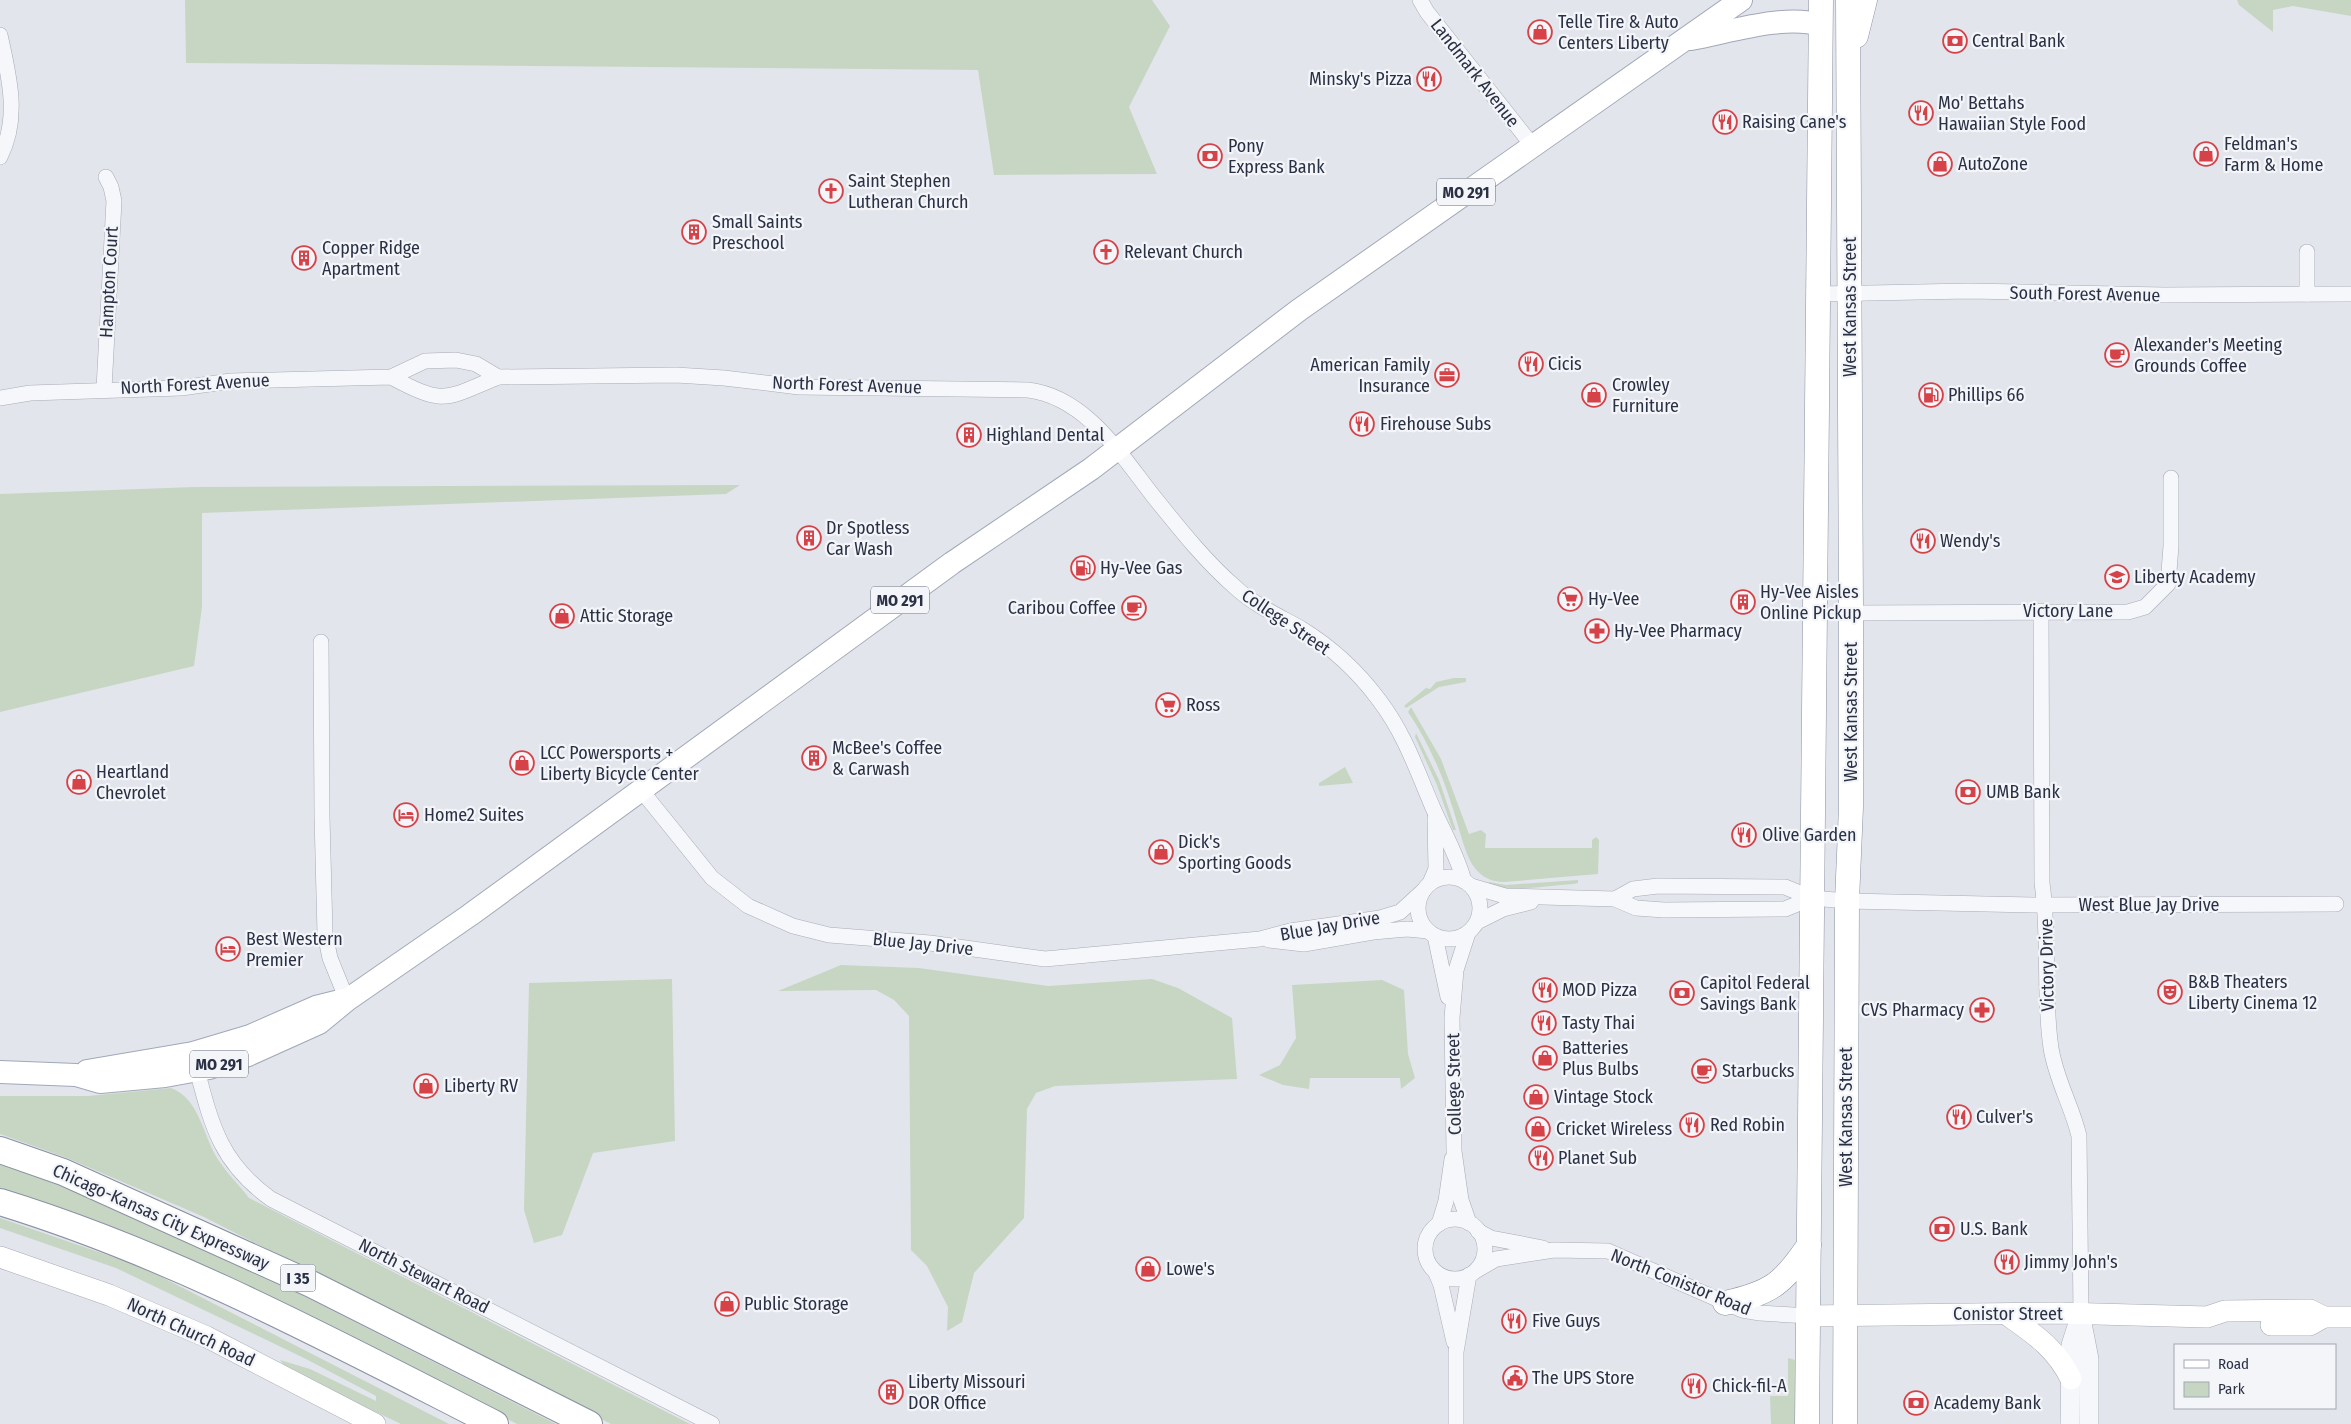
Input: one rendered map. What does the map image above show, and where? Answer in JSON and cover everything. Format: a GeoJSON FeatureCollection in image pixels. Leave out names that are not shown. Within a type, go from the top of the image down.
{"type":"FeatureCollection","features":[{"type":"Feature","properties":{"kind":"highway","name":"West Kansas Street"},"geometry":{"type":"LineString","coordinates":[[1807,1424],[1820,294],[1821,0]]}},
{"type":"Feature","properties":{"kind":"highway","name":"West Kansas Street"},"geometry":{"type":"LineString","coordinates":[[1846,1424],[1848,901],[1851,807],[1850,62],[1848,0]]}},
{"type":"Feature","properties":{"kind":"highway"},"geometry":{"type":"LineString","coordinates":[[1850,62],[1865,0]]}},
{"type":"Feature","properties":{"kind":"highway","name":"Chicago-Kansas City Expressway"},"geometry":{"type":"LineString","coordinates":[[0,1150],[63,1172],[311,1284],[589,1424]]}},
{"type":"Feature","properties":{"kind":"highway","name":"I 35"},"geometry":{"type":"LineString","coordinates":[[0,1202],[51,1217],[161,1261],[333,1341],[495,1424]]}},
{"type":"Feature","properties":{"kind":"highway"},"geometry":{"type":"LineString","coordinates":[[1725,1303],[1754,1297],[1774,1287],[1792,1269],[1809,1245]]}},
{"type":"Feature","properties":{"kind":"main road","name":"MO 291"},"geometry":{"type":"LineString","coordinates":[[0,1072],[76,1075],[100,1082],[118,1082],[197,1070],[256,1052],[320,1023],[347,1000],[470,916],[930,579],[1091,469],[1116,448],[1299,310],[1741,0]]}},
{"type":"Feature","properties":{"kind":"main road"},"geometry":{"type":"LineString","coordinates":[[1685,40],[1786,22],[1805,22],[1821,25]]}},
{"type":"Feature","properties":{"kind":"main road","name":"MO 291"},"geometry":{"type":"LineString","coordinates":[[76,1075],[98,1068],[193,1053],[250,1036],[316,1006],[347,1000]]}},
{"type":"Feature","properties":{"kind":"main road","name":"North Church Road"},"geometry":{"type":"LineString","coordinates":[[0,1257],[110,1295],[207,1337],[368,1422]]}},
{"type":"Feature","properties":{"kind":"main road","name":"Conistor Street"},"geometry":{"type":"LineString","coordinates":[[1808,1316],[2060,1312],[2208,1317],[2226,1325],[2310,1325],[2324,1317],[2351,1317]]}},
{"type":"Feature","properties":{"kind":"main road"},"geometry":{"type":"LineString","coordinates":[[2006,1314],[2052,1350],[2062,1361],[2071,1379]]}},
{"type":"Feature","properties":{"kind":"street","name":"Landmark Avenue"},"geometry":{"type":"LineString","coordinates":[[1420,0],[1427,12],[1532,145]]}},
{"type":"Feature","properties":{"kind":"street"},"geometry":{"type":"LineString","coordinates":[[0,35],[10,77],[12,110],[9,130],[0,157]]}},
{"type":"Feature","properties":{"kind":"street","name":"Hampton Court"},"geometry":{"type":"LineString","coordinates":[[104,389],[114,201],[111,187],[106,178]]}},
{"type":"Feature","properties":{"kind":"street"},"geometry":{"type":"LineString","coordinates":[[2307,252],[2307,294]]}},
{"type":"Feature","properties":{"kind":"street","name":"South Forest Avenue"},"geometry":{"type":"LineString","coordinates":[[1820,294],[1969,291],[2164,295],[2351,294]]}},
{"type":"Feature","properties":{"kind":"street","name":"North Forest Avenue"},"geometry":{"type":"LineString","coordinates":[[0,398],[30,393],[104,389],[181,388],[231,381],[391,377],[426,361],[456,360],[476,364],[498,377]]}},
{"type":"Feature","properties":{"kind":"street","name":"North Forest Avenue"},"geometry":{"type":"LineString","coordinates":[[391,377],[434,397],[456,396],[498,377],[676,376],[724,378],[799,387],[1028,390],[1043,392],[1071,405],[1096,426],[1116,448]]}},
{"type":"Feature","properties":{"kind":"street","name":"College Street"},"geometry":{"type":"LineString","coordinates":[[1116,448],[1200,552],[1235,588],[1266,610],[1303,630],[1343,661],[1380,701],[1412,755],[1468,884]]}},
{"type":"Feature","properties":{"kind":"street","name":"Victory Lane"},"geometry":{"type":"LineString","coordinates":[[1851,612],[2128,612],[2145,607],[2168,584],[2171,546],[2171,478]]}},
{"type":"Feature","properties":{"kind":"street","name":"Victory Drive"},"geometry":{"type":"LineString","coordinates":[[2041,611],[2042,874],[2045,905],[2046,989],[2050,1042],[2056,1075],[2075,1118],[2079,1136],[2081,1314]]}},
{"type":"Feature","properties":{"kind":"street"},"geometry":{"type":"LineString","coordinates":[[321,642],[325,934],[330,958],[347,1000]]}},
{"type":"Feature","properties":{"kind":"street","name":"Blue Jay Drive"},"geometry":{"type":"LineString","coordinates":[[641,790],[712,878],[748,906],[793,926],[829,935],[930,943],[1045,959],[1260,939],[1290,931],[1380,918],[1400,912],[1427,887]]}},
{"type":"Feature","properties":{"kind":"street","name":"College Street"},"geometry":{"type":"LineString","coordinates":[[1427,887],[1436,869],[1437,837],[1434,809]]}},
{"type":"Feature","properties":{"kind":"street"},"geometry":{"type":"LineString","coordinates":[[1547,898],[1502,909],[1452,939],[1431,933],[1421,922],[1418,912],[1419,901],[1427,887],[1447,877],[1505,896],[1615,900],[1636,908],[1664,910],[1785,909],[1812,898]]}},
{"type":"Feature","properties":{"kind":"street"},"geometry":{"type":"LineString","coordinates":[[1468,884],[1480,904],[1473,928]]}},
{"type":"Feature","properties":{"kind":"street"},"geometry":{"type":"LineString","coordinates":[[1615,900],[1633,889],[1658,886],[1785,887],[1812,898]]}},
{"type":"Feature","properties":{"kind":"street","name":"West Blue Jay Drive"},"geometry":{"type":"LineString","coordinates":[[1812,898],[1848,901],[2045,905],[2336,904]]}},
{"type":"Feature","properties":{"kind":"street","name":"College Street"},"geometry":{"type":"LineString","coordinates":[[1473,928],[1456,970],[1452,1018],[1454,1151],[1461,1200],[1474,1227]]}},
{"type":"Feature","properties":{"kind":"street","name":"Blue Jay Drive"},"geometry":{"type":"LineString","coordinates":[[1260,939],[1304,944],[1373,932],[1407,929],[1431,933]]}},
{"type":"Feature","properties":{"kind":"street","name":"College Street"},"geometry":{"type":"LineString","coordinates":[[1431,933],[1452,1018]]}},
{"type":"Feature","properties":{"kind":"street","name":"North Stewart Road"},"geometry":{"type":"LineString","coordinates":[[197,1070],[220,1142],[242,1174],[271,1199],[712,1424]]}},
{"type":"Feature","properties":{"kind":"street","name":"College Street"},"geometry":{"type":"LineString","coordinates":[[1439,1224],[1446,1201],[1447,1182],[1454,1151]]}},
{"type":"Feature","properties":{"kind":"street"},"geometry":{"type":"LineString","coordinates":[[1456,1352],[1441,1285],[1436,1273],[1427,1261],[1425,1251],[1426,1240],[1431,1231],[1439,1224],[1454,1219],[1474,1227],[1484,1246],[1481,1263],[1473,1273],[1456,1352],[1456,1424]]}},
{"type":"Feature","properties":{"kind":"street","name":"North Conistor Road"},"geometry":{"type":"LineString","coordinates":[[1474,1227],[1491,1238],[1554,1250],[1608,1251],[1742,1310],[1808,1316]]}},
{"type":"Feature","properties":{"kind":"street","name":"North Conistor Road"},"geometry":{"type":"LineString","coordinates":[[1473,1273],[1496,1259],[1554,1250]]}},
{"type":"Feature","properties":{"kind":"street"},"geometry":{"type":"LineString","coordinates":[[1436,1273],[1453,1280],[1473,1273]]}},
{"type":"Feature","properties":{"kind":"street"},"geometry":{"type":"LineString","coordinates":[[2070,1424],[2071,1345],[2081,1314]]}},
{"type":"Feature","properties":{"kind":"street"},"geometry":{"type":"LineString","coordinates":[[2081,1314],[2089,1359],[2088,1424]]}},
{"type":"Feature","properties":{"kind":"green space"},"geometry":{"type":"Polygon","coordinates":[[[185,0],[1152,0],[1170,26],[1129,107],[1157,174],[994,175],[978,70],[186,63],[185,0]]]}},
{"type":"Feature","properties":{"kind":"green space"},"geometry":{"type":"Polygon","coordinates":[[[2237,0],[2351,0],[2351,16],[2293,6],[2273,10],[2273,32],[2239,5],[2237,0]]]}},
{"type":"Feature","properties":{"kind":"green space"},"geometry":{"type":"Polygon","coordinates":[[[740,485],[726,494],[202,513],[202,607],[194,666],[0,712],[0,494],[195,487],[740,485]]]}},
{"type":"Feature","properties":{"kind":"green space"},"geometry":{"type":"Polygon","coordinates":[[[1454,678],[1466,678],[1466,682],[1439,687],[1406,708],[1404,706],[1426,688],[1430,689],[1436,682],[1454,678]]]}},
{"type":"Feature","properties":{"kind":"green space"},"geometry":{"type":"Polygon","coordinates":[[[1411,707],[1441,759],[1469,834],[1481,830],[1486,834],[1485,848],[1592,848],[1592,840],[1596,837],[1599,840],[1598,874],[1504,882],[1491,880],[1480,874],[1467,854],[1439,769],[1408,712],[1411,707]]]}},
{"type":"Feature","properties":{"kind":"green space"},"geometry":{"type":"Polygon","coordinates":[[[1416,733],[1439,780],[1456,830],[1453,830],[1437,785],[1415,737],[1416,733]]]}},
{"type":"Feature","properties":{"kind":"green space"},"geometry":{"type":"Polygon","coordinates":[[[1345,767],[1353,783],[1319,786],[1319,783],[1345,767]]]}},
{"type":"Feature","properties":{"kind":"green space"},"geometry":{"type":"Polygon","coordinates":[[[1578,880],[1578,883],[1573,884],[1530,888],[1498,888],[1488,886],[1489,882],[1506,885],[1578,880]]]}},
{"type":"Feature","properties":{"kind":"green space"},"geometry":{"type":"Polygon","coordinates":[[[841,965],[919,968],[1048,986],[1152,979],[1178,988],[1232,1018],[1237,1079],[1055,1086],[1036,1093],[1027,1109],[1024,1218],[974,1273],[962,1322],[947,1331],[948,1307],[927,1266],[911,1250],[909,1016],[894,1000],[876,990],[778,991],[841,965]]]}},
{"type":"Feature","properties":{"kind":"green space"},"geometry":{"type":"Polygon","coordinates":[[[672,979],[675,1141],[593,1153],[562,1235],[534,1243],[524,1210],[529,983],[672,979]]]}},
{"type":"Feature","properties":{"kind":"green space"},"geometry":{"type":"Polygon","coordinates":[[[1382,980],[1404,990],[1408,1054],[1415,1078],[1401,1089],[1400,1078],[1310,1078],[1309,1089],[1283,1085],[1259,1075],[1280,1065],[1296,1038],[1292,985],[1382,980]]]}},
{"type":"Feature","properties":{"kind":"green space"},"geometry":{"type":"Polygon","coordinates":[[[171,1088],[180,1093],[194,1108],[217,1158],[249,1198],[690,1424],[611,1424],[204,1217],[67,1158],[0,1134],[0,1096],[88,1096],[171,1088]]]}},
{"type":"Feature","properties":{"kind":"green space"},"geometry":{"type":"Polygon","coordinates":[[[0,1162],[86,1193],[175,1231],[556,1424],[517,1424],[478,1404],[0,1192],[0,1162]]]}},
{"type":"Feature","properties":{"kind":"green space"},"geometry":{"type":"Polygon","coordinates":[[[0,1218],[142,1267],[449,1424],[401,1424],[288,1370],[280,1360],[310,1369],[376,1401],[376,1396],[306,1359],[116,1268],[0,1228],[0,1218]]]}},
{"type":"Feature","properties":{"kind":"green space"},"geometry":{"type":"Polygon","coordinates":[[[1788,1358],[1795,1360],[1796,1424],[1771,1424],[1770,1396],[1788,1396],[1788,1358]]]}},
{"type":"Feature","properties":{"kind":"place","name":"Telle Tire & Auto Centers Liberty"},"geometry":{"type":"Point","coordinates":[1540,32]}},
{"type":"Feature","properties":{"kind":"place","name":"Central Bank"},"geometry":{"type":"Point","coordinates":[1955,41]}},
{"type":"Feature","properties":{"kind":"place","name":"Minsky's Pizza"},"geometry":{"type":"Point","coordinates":[1429,79]}},
{"type":"Feature","properties":{"kind":"place","name":"Mo' Bettahs Hawaiian Style Food"},"geometry":{"type":"Point","coordinates":[1921,113]}},
{"type":"Feature","properties":{"kind":"place","name":"Raising Cane's"},"geometry":{"type":"Point","coordinates":[1725,122]}},
{"type":"Feature","properties":{"kind":"place","name":"Feldman's Farm & Home"},"geometry":{"type":"Point","coordinates":[2206,154]}},
{"type":"Feature","properties":{"kind":"place","name":"Pony Express Bank"},"geometry":{"type":"Point","coordinates":[1210,156]}},
{"type":"Feature","properties":{"kind":"place","name":"AutoZone"},"geometry":{"type":"Point","coordinates":[1940,164]}},
{"type":"Feature","properties":{"kind":"place","name":"Saint Stephen Lutheran Church"},"geometry":{"type":"Point","coordinates":[831,191]}},
{"type":"Feature","properties":{"kind":"place","name":"Small Saints Preschool"},"geometry":{"type":"Point","coordinates":[694,232]}},
{"type":"Feature","properties":{"kind":"place","name":"Relevant Church"},"geometry":{"type":"Point","coordinates":[1106,252]}},
{"type":"Feature","properties":{"kind":"place","name":"Copper Ridge Apartment"},"geometry":{"type":"Point","coordinates":[304,258]}},
{"type":"Feature","properties":{"kind":"place","name":"Alexander's Meeting Grounds Coffee"},"geometry":{"type":"Point","coordinates":[2117,355]}},
{"type":"Feature","properties":{"kind":"place","name":"Cicis"},"geometry":{"type":"Point","coordinates":[1531,364]}},
{"type":"Feature","properties":{"kind":"place","name":"American Family Insurance"},"geometry":{"type":"Point","coordinates":[1447,375]}},
{"type":"Feature","properties":{"kind":"place","name":"Crowley Furniture"},"geometry":{"type":"Point","coordinates":[1594,395]}},
{"type":"Feature","properties":{"kind":"place","name":"Phillips 66"},"geometry":{"type":"Point","coordinates":[1931,395]}},
{"type":"Feature","properties":{"kind":"place","name":"Firehouse Subs"},"geometry":{"type":"Point","coordinates":[1362,424]}},
{"type":"Feature","properties":{"kind":"place","name":"Highland Dental"},"geometry":{"type":"Point","coordinates":[969,435]}},
{"type":"Feature","properties":{"kind":"place","name":"Dr Spotless Car Wash"},"geometry":{"type":"Point","coordinates":[809,538]}},
{"type":"Feature","properties":{"kind":"place","name":"Wendy's"},"geometry":{"type":"Point","coordinates":[1923,541]}},
{"type":"Feature","properties":{"kind":"place","name":"Hy-Vee Gas"},"geometry":{"type":"Point","coordinates":[1083,568]}},
{"type":"Feature","properties":{"kind":"place","name":"Liberty Academy"},"geometry":{"type":"Point","coordinates":[2117,577]}},
{"type":"Feature","properties":{"kind":"place","name":"Hy-Vee"},"geometry":{"type":"Point","coordinates":[1570,599]}},
{"type":"Feature","properties":{"kind":"place","name":"Hy-Vee Aisles Online Pickup"},"geometry":{"type":"Point","coordinates":[1743,602]}},
{"type":"Feature","properties":{"kind":"place","name":"Caribou Coffee"},"geometry":{"type":"Point","coordinates":[1134,608]}},
{"type":"Feature","properties":{"kind":"place","name":"Attic Storage"},"geometry":{"type":"Point","coordinates":[562,616]}},
{"type":"Feature","properties":{"kind":"place","name":"Hy-Vee Pharmacy"},"geometry":{"type":"Point","coordinates":[1597,631]}},
{"type":"Feature","properties":{"kind":"place","name":"Ross"},"geometry":{"type":"Point","coordinates":[1168,705]}},
{"type":"Feature","properties":{"kind":"place","name":"McBee's Coffee & Carwash"},"geometry":{"type":"Point","coordinates":[814,758]}},
{"type":"Feature","properties":{"kind":"place","name":"LCC Powersports + Liberty Bicycle Center"},"geometry":{"type":"Point","coordinates":[522,763]}},
{"type":"Feature","properties":{"kind":"place","name":"Heartland Chevrolet"},"geometry":{"type":"Point","coordinates":[79,782]}},
{"type":"Feature","properties":{"kind":"place","name":"UMB Bank"},"geometry":{"type":"Point","coordinates":[1968,792]}},
{"type":"Feature","properties":{"kind":"place","name":"Home2 Suites"},"geometry":{"type":"Point","coordinates":[406,815]}},
{"type":"Feature","properties":{"kind":"place","name":"Olive Garden"},"geometry":{"type":"Point","coordinates":[1744,835]}},
{"type":"Feature","properties":{"kind":"place","name":"Dick's Sporting Goods"},"geometry":{"type":"Point","coordinates":[1161,852]}},
{"type":"Feature","properties":{"kind":"place","name":"Best Western Premier"},"geometry":{"type":"Point","coordinates":[228,949]}},
{"type":"Feature","properties":{"kind":"place","name":"MOD Pizza"},"geometry":{"type":"Point","coordinates":[1545,990]}},
{"type":"Feature","properties":{"kind":"place","name":"B&B Theaters Liberty Cinema 12"},"geometry":{"type":"Point","coordinates":[2170,992]}},
{"type":"Feature","properties":{"kind":"place","name":"Capitol Federal Savings Bank"},"geometry":{"type":"Point","coordinates":[1682,993]}},
{"type":"Feature","properties":{"kind":"place","name":"CVS Pharmacy"},"geometry":{"type":"Point","coordinates":[1982,1010]}},
{"type":"Feature","properties":{"kind":"place","name":"Tasty Thai"},"geometry":{"type":"Point","coordinates":[1544,1023]}},
{"type":"Feature","properties":{"kind":"place","name":"Batteries Plus Bulbs"},"geometry":{"type":"Point","coordinates":[1545,1058]}},
{"type":"Feature","properties":{"kind":"place","name":"Starbucks"},"geometry":{"type":"Point","coordinates":[1704,1071]}},
{"type":"Feature","properties":{"kind":"place","name":"Liberty RV"},"geometry":{"type":"Point","coordinates":[426,1086]}},
{"type":"Feature","properties":{"kind":"place","name":"Vintage Stock"},"geometry":{"type":"Point","coordinates":[1536,1097]}},
{"type":"Feature","properties":{"kind":"place","name":"Culver's"},"geometry":{"type":"Point","coordinates":[1959,1117]}},
{"type":"Feature","properties":{"kind":"place","name":"Red Robin"},"geometry":{"type":"Point","coordinates":[1692,1125]}},
{"type":"Feature","properties":{"kind":"place","name":"Cricket Wireless"},"geometry":{"type":"Point","coordinates":[1538,1129]}},
{"type":"Feature","properties":{"kind":"place","name":"Planet Sub"},"geometry":{"type":"Point","coordinates":[1541,1158]}},
{"type":"Feature","properties":{"kind":"place","name":"U.S. Bank"},"geometry":{"type":"Point","coordinates":[1942,1229]}},
{"type":"Feature","properties":{"kind":"place","name":"Jimmy John's"},"geometry":{"type":"Point","coordinates":[2007,1262]}},
{"type":"Feature","properties":{"kind":"place","name":"Lowe's"},"geometry":{"type":"Point","coordinates":[1148,1269]}},
{"type":"Feature","properties":{"kind":"place","name":"Public Storage"},"geometry":{"type":"Point","coordinates":[727,1304]}},
{"type":"Feature","properties":{"kind":"place","name":"Five Guys"},"geometry":{"type":"Point","coordinates":[1514,1321]}},
{"type":"Feature","properties":{"kind":"place","name":"The UPS Store"},"geometry":{"type":"Point","coordinates":[1515,1378]}},
{"type":"Feature","properties":{"kind":"place","name":"Chick-fil-A"},"geometry":{"type":"Point","coordinates":[1694,1386]}},
{"type":"Feature","properties":{"kind":"place","name":"Liberty Missouri DOR Office"},"geometry":{"type":"Point","coordinates":[891,1392]}},
{"type":"Feature","properties":{"kind":"place","name":"Academy Bank"},"geometry":{"type":"Point","coordinates":[1916,1403]}}]}
